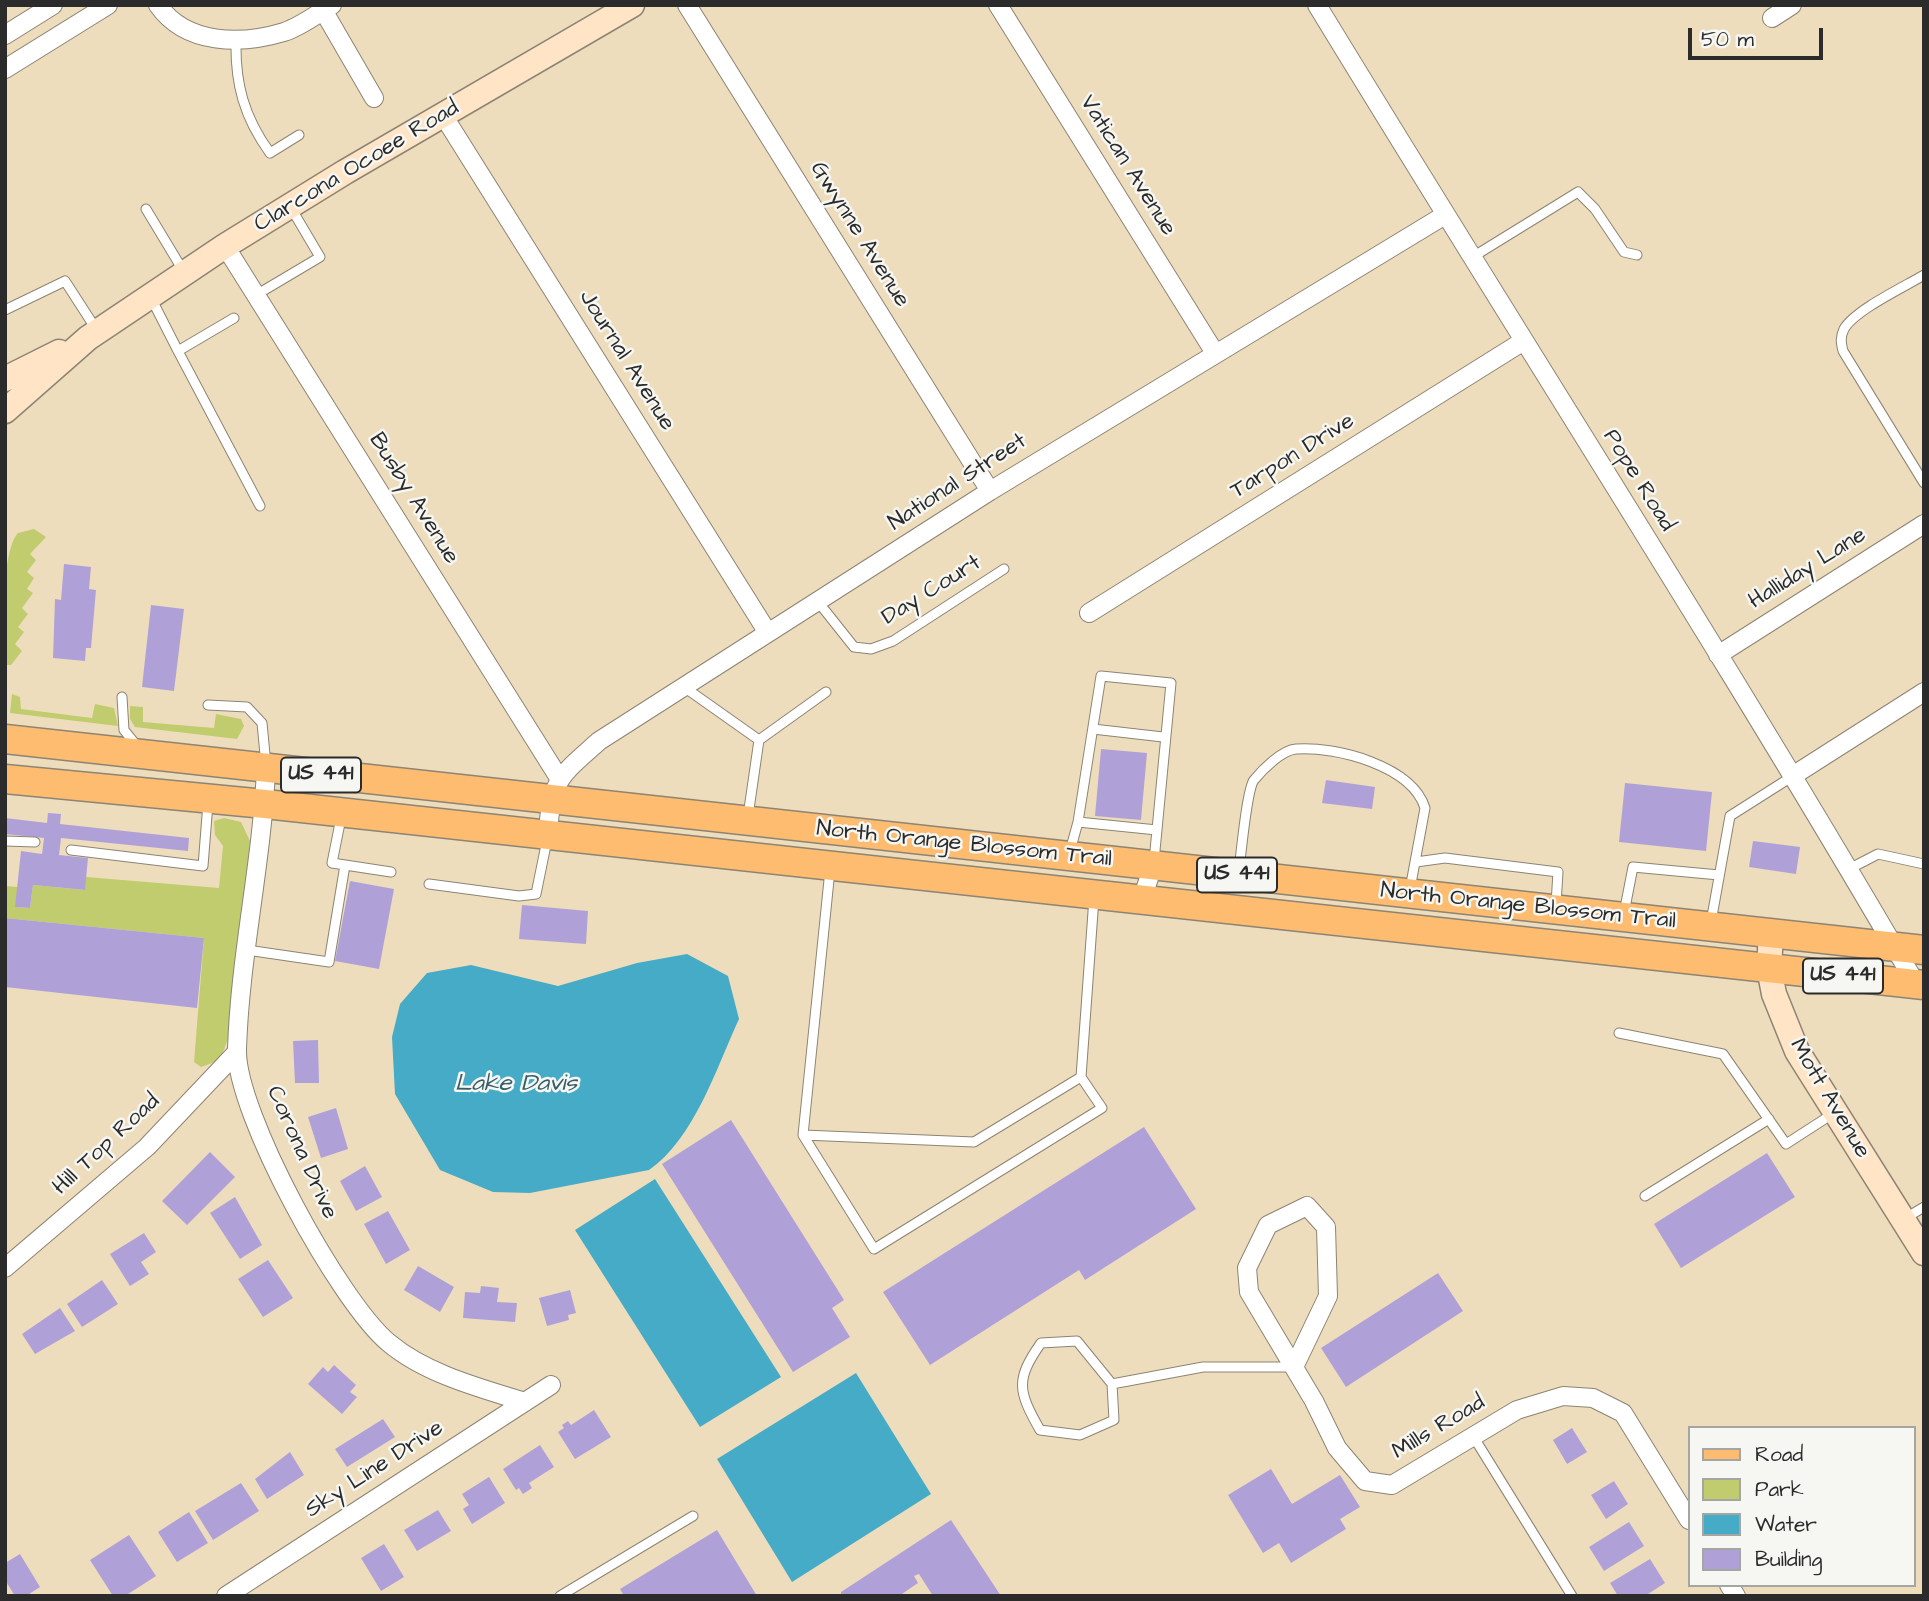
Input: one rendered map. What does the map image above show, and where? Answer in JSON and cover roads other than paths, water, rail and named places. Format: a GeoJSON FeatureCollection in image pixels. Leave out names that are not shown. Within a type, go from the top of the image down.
{"type":"FeatureCollection","features":[{"type":"Feature","properties":{"kind":"main road","name":"Clarcona Ocoee Road"},"geometry":{"type":"LineString","coordinates":[[5,379],[93,334],[290,206],[632,5]]}},
{"type":"Feature","properties":{"kind":"main road","name":"Clarcona Ocoee Road"},"geometry":{"type":"LineString","coordinates":[[5,411],[93,334]]}},
{"type":"Feature","properties":{"kind":"main road","name":"North Orange Blossom Trail"},"geometry":{"type":"LineString","coordinates":[[5,739],[266,769],[554,789],[748,822],[1924,950]]}},
{"type":"Feature","properties":{"kind":"main road","name":"North Orange Blossom Trail"},"geometry":{"type":"LineString","coordinates":[[5,779],[548,834],[1920,985]]}},
{"type":"Feature","properties":{"kind":"main road","name":"Mott Avenue"},"geometry":{"type":"LineString","coordinates":[[1771,933],[1769,968],[1784,1024],[1797,1051],[1835,1112],[1913,1213],[1924,1253]]}},
{"type":"Feature","properties":{"kind":"street"},"geometry":{"type":"LineString","coordinates":[[5,35],[53,5]]}},
{"type":"Feature","properties":{"kind":"street"},"geometry":{"type":"LineString","coordinates":[[5,69],[108,5]]}},
{"type":"Feature","properties":{"kind":"street"},"geometry":{"type":"LineString","coordinates":[[158,5],[166,17],[196,35],[236,40],[286,31],[328,8],[374,98]]}},
{"type":"Feature","properties":{"kind":"street","name":"Gwynne Avenue"},"geometry":{"type":"LineString","coordinates":[[687,5],[990,491]]}},
{"type":"Feature","properties":{"kind":"street","name":"Vatican Avenue"},"geometry":{"type":"LineString","coordinates":[[998,5],[1215,353]]}},
{"type":"Feature","properties":{"kind":"street","name":"Pope Road"},"geometry":{"type":"LineString","coordinates":[[1317,5],[1522,342],[1794,775],[1920,985]]}},
{"type":"Feature","properties":{"kind":"street"},"geometry":{"type":"LineString","coordinates":[[1772,18],[1792,5]]}},
{"type":"Feature","properties":{"kind":"street","name":"Journal Avenue"},"geometry":{"type":"LineString","coordinates":[[443,115],[768,634]]}},
{"type":"Feature","properties":{"kind":"street","name":"National Street"},"geometry":{"type":"LineString","coordinates":[[554,789],[599,741],[819,603],[990,491],[1445,215]]}},
{"type":"Feature","properties":{"kind":"street","name":"Busby Avenue"},"geometry":{"type":"LineString","coordinates":[[225,246],[554,789]]}},
{"type":"Feature","properties":{"kind":"street","name":"Tarpon Drive"},"geometry":{"type":"LineString","coordinates":[[1089,613],[1522,342]]}},
{"type":"Feature","properties":{"kind":"street","name":"Halliday Lane"},"geometry":{"type":"LineString","coordinates":[[1718,655],[1924,524]]}},
{"type":"Feature","properties":{"kind":"street"},"geometry":{"type":"LineString","coordinates":[[1794,775],[1924,692]]}},
{"type":"Feature","properties":{"kind":"street","name":"Corona Drive"},"geometry":{"type":"LineString","coordinates":[[266,769],[265,804],[237,1052],[246,1093],[274,1165],[310,1236],[354,1301],[389,1343],[451,1378],[525,1402]]}},
{"type":"Feature","properties":{"kind":"street"},"geometry":{"type":"LineString","coordinates":[[548,834],[554,789]]}},
{"type":"Feature","properties":{"kind":"street"},"geometry":{"type":"LineString","coordinates":[[1142,899],[1153,866]]}},
{"type":"Feature","properties":{"kind":"street","name":"Hill Top Road"},"geometry":{"type":"LineString","coordinates":[[5,1268],[146,1147],[237,1052]]}},
{"type":"Feature","properties":{"kind":"street","name":"Mills Road"},"geometry":{"type":"LineString","coordinates":[[1293,1367],[1328,1296],[1326,1227],[1307,1206],[1268,1226],[1247,1268],[1249,1292],[1337,1448],[1365,1480],[1392,1485],[1517,1410],[1563,1396],[1593,1398],[1623,1413],[1688,1518]]}},
{"type":"Feature","properties":{"kind":"street","name":"Sky Line Drive"},"geometry":{"type":"LineString","coordinates":[[226,1596],[551,1385]]}},
{"type":"Feature","properties":{"kind":"lane"},"geometry":{"type":"LineString","coordinates":[[236,40],[235,72],[241,102],[260,139],[270,153],[299,135]]}},
{"type":"Feature","properties":{"kind":"lane"},"geometry":{"type":"LineString","coordinates":[[1471,258],[1578,192],[1595,209],[1624,252],[1637,255]]}},
{"type":"Feature","properties":{"kind":"lane"},"geometry":{"type":"LineString","coordinates":[[256,295],[320,257],[290,206]]}},
{"type":"Feature","properties":{"kind":"lane"},"geometry":{"type":"LineString","coordinates":[[146,209],[185,273]]}},
{"type":"Feature","properties":{"kind":"lane"},"geometry":{"type":"LineString","coordinates":[[1924,275],[1846,327],[1841,341],[1843,351],[1924,483]]}},
{"type":"Feature","properties":{"kind":"lane"},"geometry":{"type":"LineString","coordinates":[[5,310],[65,281],[93,334]]}},
{"type":"Feature","properties":{"kind":"lane"},"geometry":{"type":"LineString","coordinates":[[150,296],[260,506]]}},
{"type":"Feature","properties":{"kind":"lane"},"geometry":{"type":"LineString","coordinates":[[178,351],[234,318]]}},
{"type":"Feature","properties":{"kind":"lane","name":"Day Court"},"geometry":{"type":"LineString","coordinates":[[819,603],[854,647],[871,649],[892,641],[1004,569]]}},
{"type":"Feature","properties":{"kind":"lane"},"geometry":{"type":"LineString","coordinates":[[1069,857],[1073,833],[1079,822],[1101,676],[1171,683],[1163,737],[1153,866]]}},
{"type":"Feature","properties":{"kind":"lane"},"geometry":{"type":"LineString","coordinates":[[684,687],[759,740]]}},
{"type":"Feature","properties":{"kind":"lane"},"geometry":{"type":"LineString","coordinates":[[748,822],[759,740],[825,692]]}},
{"type":"Feature","properties":{"kind":"lane"},"geometry":{"type":"LineString","coordinates":[[122,697],[124,730],[144,755]]}},
{"type":"Feature","properties":{"kind":"lane"},"geometry":{"type":"LineString","coordinates":[[208,705],[247,707],[262,723],[266,769]]}},
{"type":"Feature","properties":{"kind":"lane"},"geometry":{"type":"LineString","coordinates":[[1093,729],[1163,737]]}},
{"type":"Feature","properties":{"kind":"lane"},"geometry":{"type":"LineString","coordinates":[[1238,875],[1251,782],[1274,760],[1294,749],[1338,753],[1386,767],[1412,786],[1422,798],[1425,808],[1409,894]]}},
{"type":"Feature","properties":{"kind":"lane"},"geometry":{"type":"LineString","coordinates":[[1710,927],[1730,816],[1794,775]]}},
{"type":"Feature","properties":{"kind":"lane"},"geometry":{"type":"LineString","coordinates":[[71,850],[203,866],[209,798]]}},
{"type":"Feature","properties":{"kind":"lane"},"geometry":{"type":"LineString","coordinates":[[342,812],[332,863],[391,872]]}},
{"type":"Feature","properties":{"kind":"lane"},"geometry":{"type":"LineString","coordinates":[[1079,822],[1157,830]]}},
{"type":"Feature","properties":{"kind":"lane"},"geometry":{"type":"LineString","coordinates":[[429,884],[519,896],[536,894],[548,834]]}},
{"type":"Feature","properties":{"kind":"lane"},"geometry":{"type":"LineString","coordinates":[[5,841],[35,842]]}},
{"type":"Feature","properties":{"kind":"lane"},"geometry":{"type":"LineString","coordinates":[[1849,869],[1878,854],[1924,864]]}},
{"type":"Feature","properties":{"kind":"lane"},"geometry":{"type":"LineString","coordinates":[[1416,862],[1445,858],[1558,872],[1556,910]]}},
{"type":"Feature","properties":{"kind":"lane"},"geometry":{"type":"LineString","coordinates":[[247,950],[330,962],[345,865]]}},
{"type":"Feature","properties":{"kind":"lane"},"geometry":{"type":"LineString","coordinates":[[830,865],[803,1135],[874,1249],[1102,1108],[1081,1077],[1095,894]]}},
{"type":"Feature","properties":{"kind":"lane"},"geometry":{"type":"LineString","coordinates":[[1623,917],[1633,867],[1719,875]]}},
{"type":"Feature","properties":{"kind":"lane"},"geometry":{"type":"LineString","coordinates":[[1619,1033],[1723,1054],[1786,1144],[1835,1112]]}},
{"type":"Feature","properties":{"kind":"lane"},"geometry":{"type":"LineString","coordinates":[[803,1135],[974,1142],[1081,1077]]}},
{"type":"Feature","properties":{"kind":"lane"},"geometry":{"type":"LineString","coordinates":[[1645,1196],[1769,1119]]}},
{"type":"Feature","properties":{"kind":"lane"},"geometry":{"type":"LineString","coordinates":[[1077,1341],[1112,1384],[1114,1420],[1080,1435],[1040,1430],[1025,1404],[1023,1370],[1041,1343],[1077,1341]]}},
{"type":"Feature","properties":{"kind":"lane"},"geometry":{"type":"LineString","coordinates":[[1112,1384],[1203,1367],[1293,1367]]}},
{"type":"Feature","properties":{"kind":"lane"},"geometry":{"type":"LineString","coordinates":[[1473,1436],[1572,1596]]}},
{"type":"Feature","properties":{"kind":"lane"},"geometry":{"type":"LineString","coordinates":[[560,1596],[693,1516]]}},
{"type":"Feature","properties":{"kind":"water","name":"Lake Davis"},"geometry":{"type":"Polygon","coordinates":[[[687,954],[728,976],[739,1019],[702,1102],[679,1140],[665,1157],[649,1170],[530,1193],[493,1192],[440,1170],[395,1094],[392,1037],[400,1004],[427,973],[471,965],[558,986],[637,963],[687,954]]]}},
{"type":"Feature","properties":{"kind":"water"},"geometry":{"type":"Polygon","coordinates":[[[655,1179],[781,1377],[700,1427],[575,1230],[655,1179]]]}},
{"type":"Feature","properties":{"kind":"water"},"geometry":{"type":"Polygon","coordinates":[[[856,1373],[931,1494],[792,1582],[717,1459],[856,1373]]]}}]}
